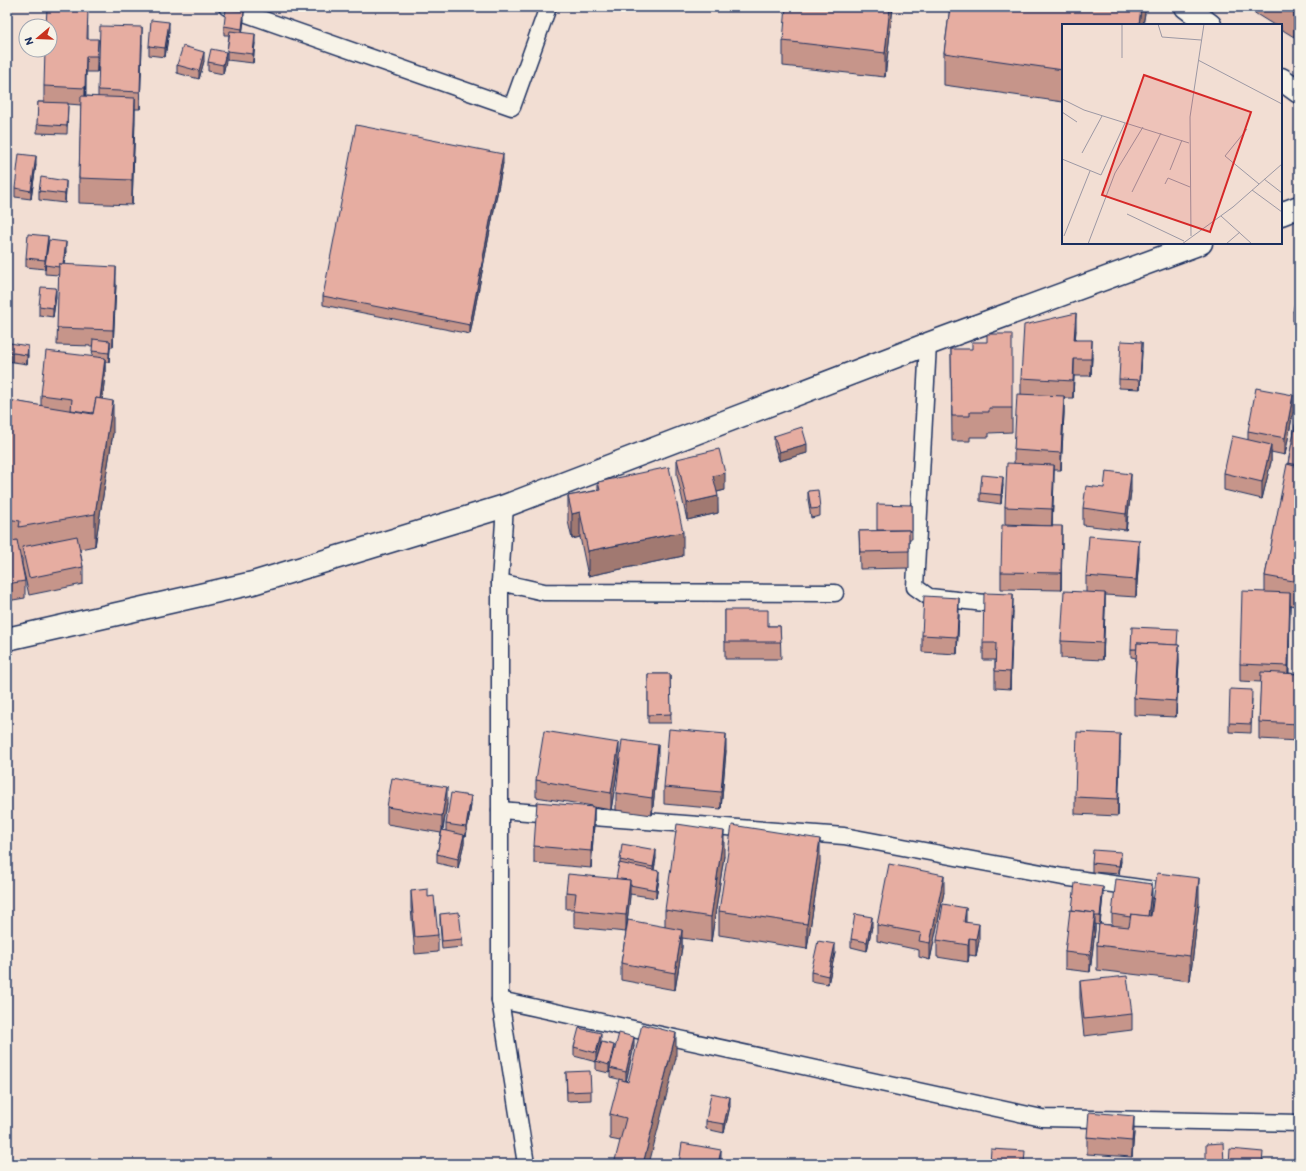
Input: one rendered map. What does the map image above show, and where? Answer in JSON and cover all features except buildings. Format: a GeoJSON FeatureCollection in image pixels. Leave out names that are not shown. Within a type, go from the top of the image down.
{"type":"FeatureCollection","features":[{"type":"Feature","properties":{"kind":"street"},"geometry":{"type":"LineString","coordinates":[[1186,7],[1209,24]]}},
{"type":"Feature","properties":{"kind":"street"},"geometry":{"type":"LineString","coordinates":[[1282,80],[1299,92]]}},
{"type":"Feature","properties":{"kind":"street"},"geometry":{"type":"LineString","coordinates":[[1282,214],[1299,207]]}},
{"type":"Feature","properties":{"kind":"street"},"geometry":{"type":"LineString","coordinates":[[7,639],[253,583],[505,506],[928,344],[1199,244]]}},
{"type":"Feature","properties":{"kind":"lane"},"geometry":{"type":"LineString","coordinates":[[226,7],[512,107],[548,7]]}},
{"type":"Feature","properties":{"kind":"lane"},"geometry":{"type":"LineString","coordinates":[[928,344],[915,586],[929,597],[985,603]]}},
{"type":"Feature","properties":{"kind":"lane"},"geometry":{"type":"LineString","coordinates":[[505,506],[500,582],[500,1000],[526,1164]]}},
{"type":"Feature","properties":{"kind":"lane"},"geometry":{"type":"LineString","coordinates":[[500,582],[544,592],[835,593]]}},
{"type":"Feature","properties":{"kind":"lane"},"geometry":{"type":"LineString","coordinates":[[500,810],[844,836],[1063,877],[1177,893]]}},
{"type":"Feature","properties":{"kind":"lane"},"geometry":{"type":"LineString","coordinates":[[500,1000],[1042,1118],[1299,1123]]}}]}
